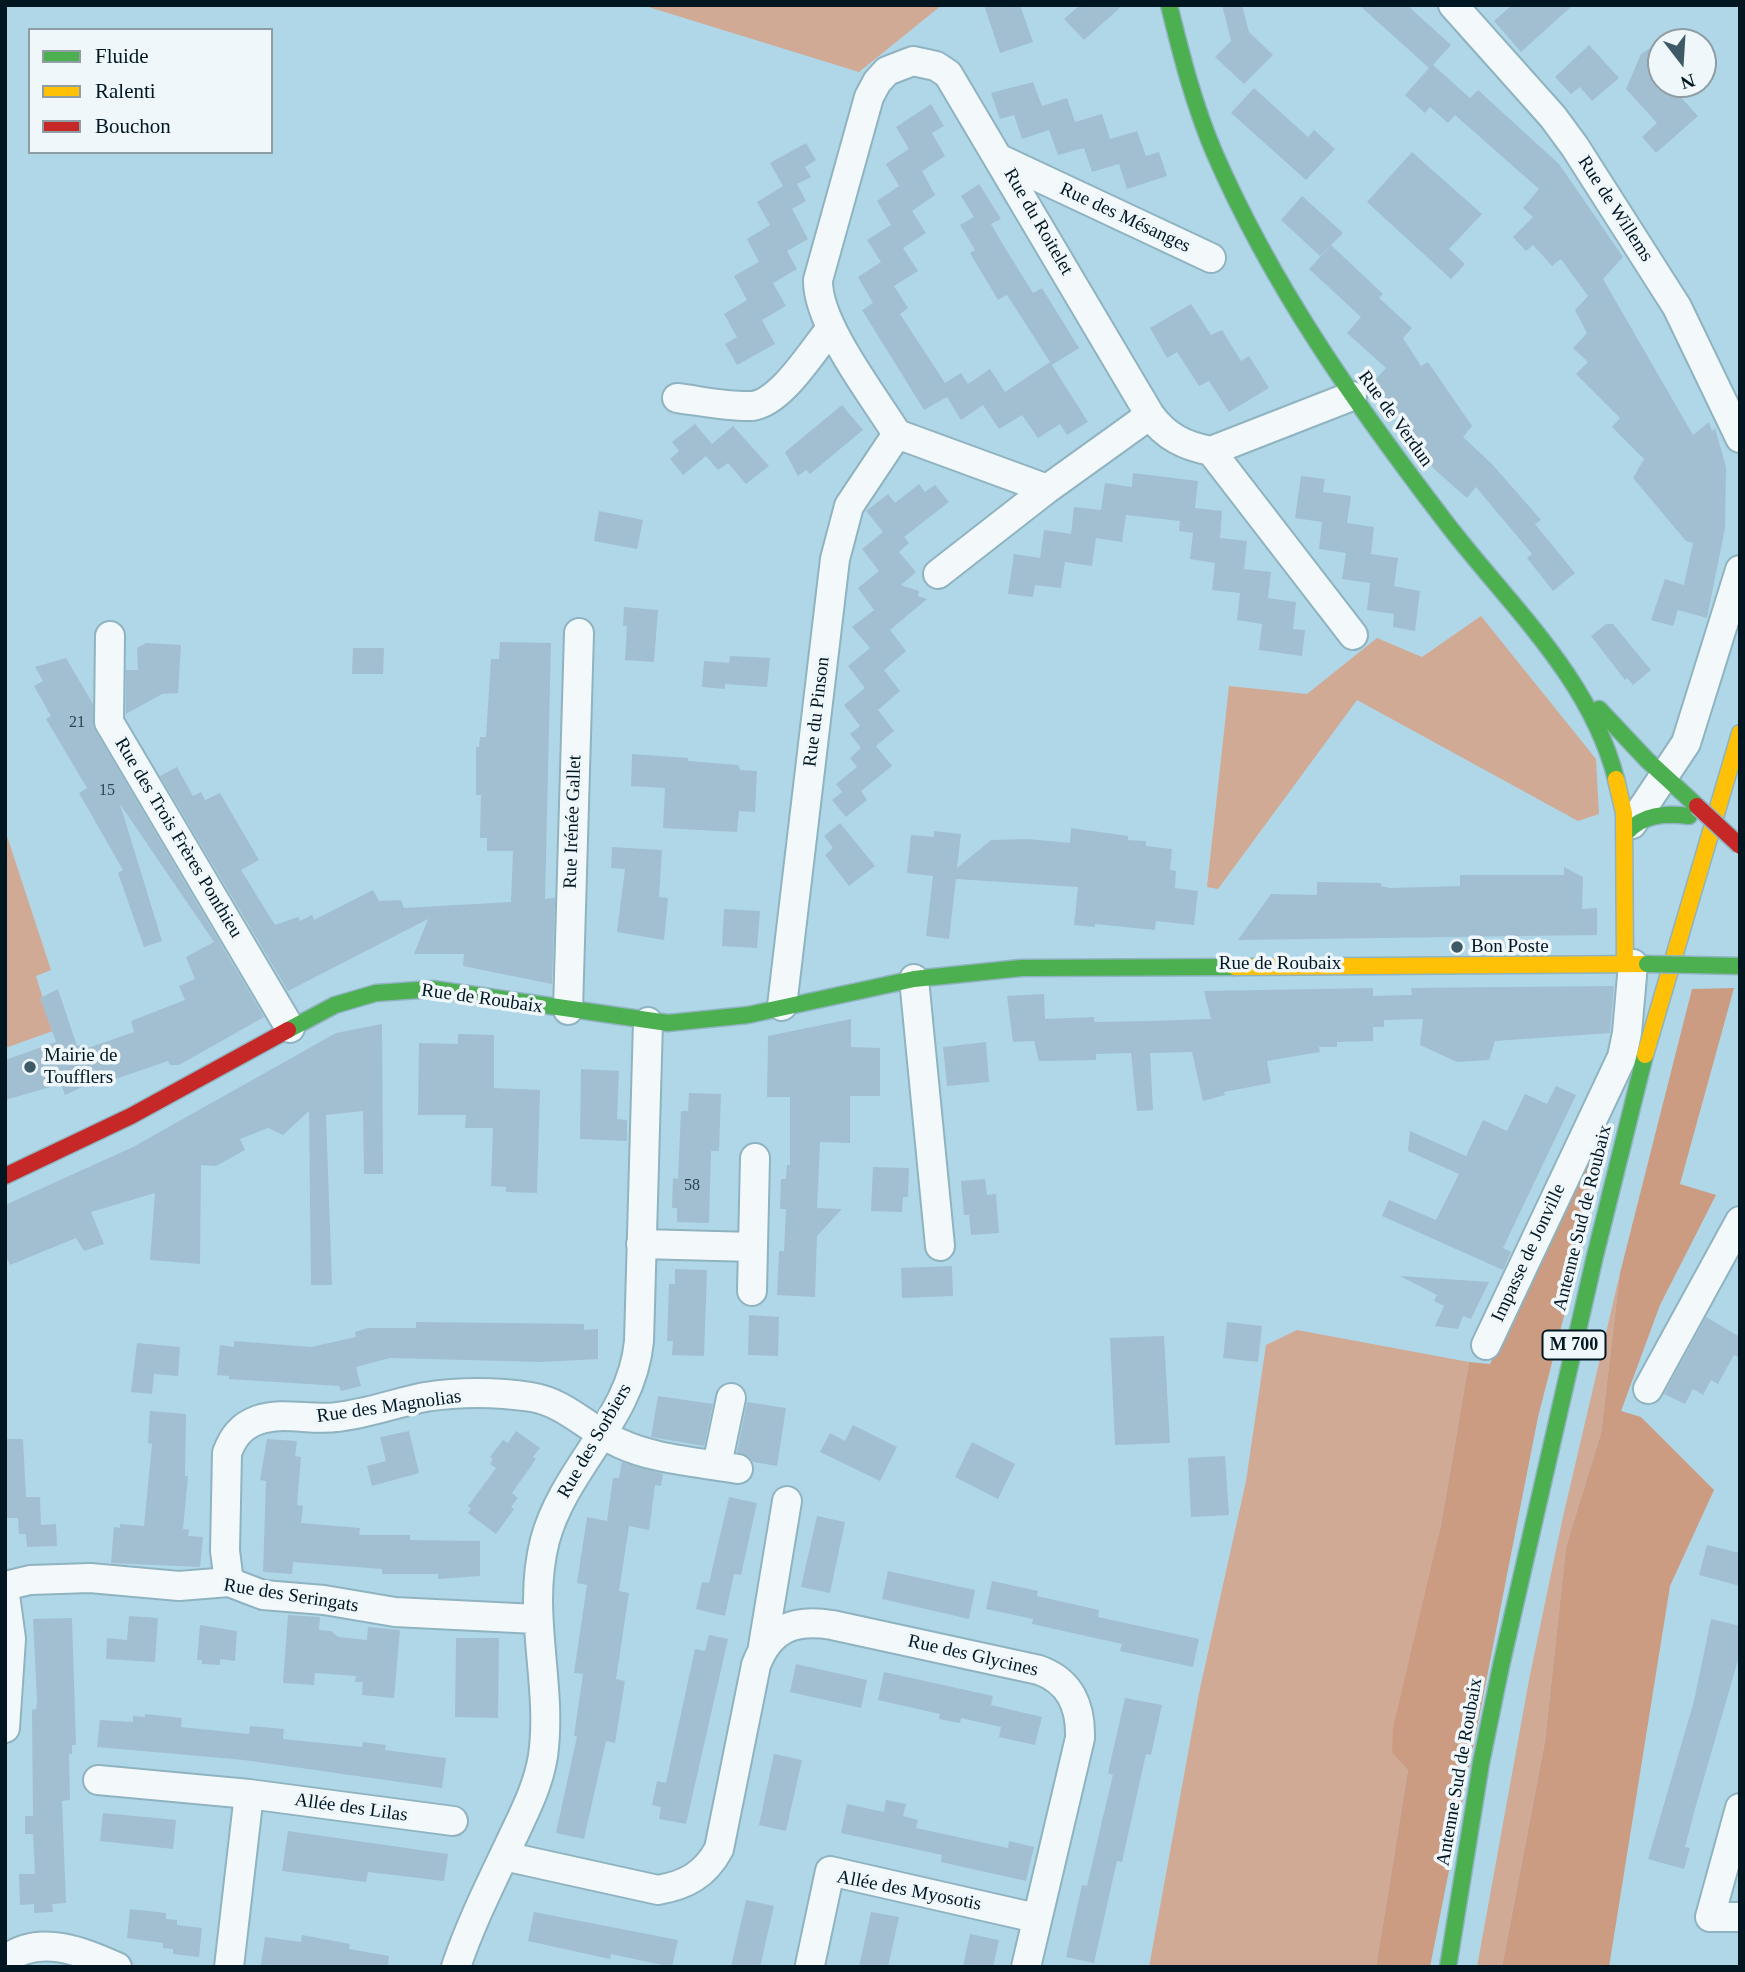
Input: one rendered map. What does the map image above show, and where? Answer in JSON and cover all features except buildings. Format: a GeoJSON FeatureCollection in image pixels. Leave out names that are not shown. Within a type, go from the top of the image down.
{"type":"FeatureCollection","features":[{"type":"Feature","properties":{"kind":"main road","name":"Rue de Verdun"},"geometry":{"type":"LineString","coordinates":[[1168,5],[1198,108],[1235,200],[1279,284],[1352,396],[1445,522],[1576,684],[1612,764],[1629,828]]}},
{"type":"Feature","properties":{"kind":"main road"},"geometry":{"type":"LineString","coordinates":[[1576,684],[1693,811],[1740,846]]}},
{"type":"Feature","properties":{"kind":"main road","name":"Antenne Sud de Roubaix"},"geometry":{"type":"LineString","coordinates":[[1448,1967],[1489,1727],[1586,1295],[1654,1019],[1740,733]]}},
{"type":"Feature","properties":{"kind":"main road"},"geometry":{"type":"LineString","coordinates":[[1664,1048],[1740,790]]}},
{"type":"Feature","properties":{"kind":"main road"},"geometry":{"type":"LineString","coordinates":[[1635,964],[1629,828],[1654,815],[1693,811]]}},
{"type":"Feature","properties":{"kind":"main road","name":"Rue de Roubaix"},"geometry":{"type":"LineString","coordinates":[[5,1176],[131,1116],[290,1028],[352,999],[399,990],[461,993],[648,1022],[720,1020],[914,979],[986,970],[1072,966],[1739,965]]}},
{"type":"Feature","properties":{"kind":"main road","name":"Antenne Sud de Roubaix"},"geometry":{"type":"LineString","coordinates":[[1631,1181],[1650,1103]]}},
{"type":"Feature","properties":{"kind":"main road","name":"Antenne Sud de Roubaix"},"geometry":{"type":"LineString","coordinates":[[1541,1568],[1606,1283]]}},
{"type":"Feature","properties":{"kind":"main road","name":"Antenne Sud de Roubaix"},"geometry":{"type":"LineString","coordinates":[[1465,1967],[1490,1815]]}},
{"type":"Feature","properties":{"kind":"street","name":"Rue de Willems"},"geometry":{"type":"LineString","coordinates":[[1453,5],[1553,117],[1575,147],[1677,307],[1740,438]]}},
{"type":"Feature","properties":{"kind":"street","name":"Rue du Roitelet"},"geometry":{"type":"LineString","coordinates":[[831,327],[818,296],[818,280],[869,97],[887,71],[906,63],[925,63],[948,74],[1002,160],[1150,415],[1170,437],[1192,448],[1212,452]]}},
{"type":"Feature","properties":{"kind":"street","name":"Rue des Mésanges"},"geometry":{"type":"LineString","coordinates":[[1002,160],[1211,258]]}},
{"type":"Feature","properties":{"kind":"street"},"geometry":{"type":"LineString","coordinates":[[677,398],[753,406],[767,401],[782,391],[831,327],[897,434],[1047,489]]}},
{"type":"Feature","properties":{"kind":"street"},"geometry":{"type":"LineString","coordinates":[[1352,396],[1212,452],[1353,635]]}},
{"type":"Feature","properties":{"kind":"street"},"geometry":{"type":"LineString","coordinates":[[938,574],[1047,489],[1150,415]]}},
{"type":"Feature","properties":{"kind":"street","name":"Rue du Pinson"},"geometry":{"type":"LineString","coordinates":[[782,1006],[835,559],[849,506],[897,434]]}},
{"type":"Feature","properties":{"kind":"street"},"geometry":{"type":"LineString","coordinates":[[1629,828],[1678,759],[1692,728],[1740,570]]}},
{"type":"Feature","properties":{"kind":"street","name":"Rue Irénée Gallet"},"geometry":{"type":"LineString","coordinates":[[568,1010],[579,634]]}},
{"type":"Feature","properties":{"kind":"street","name":"Rue des Trois Frères Ponthieu"},"geometry":{"type":"LineString","coordinates":[[110,636],[109,722],[290,1028]]}},
{"type":"Feature","properties":{"kind":"street","name":"Impasse de Jonville"},"geometry":{"type":"LineString","coordinates":[[1486,1345],[1622,1057],[1628,1033],[1635,964]]}},
{"type":"Feature","properties":{"kind":"street"},"geometry":{"type":"LineString","coordinates":[[914,979],[940,1245]]}},
{"type":"Feature","properties":{"kind":"street","name":"Rue des Sorbiers"},"geometry":{"type":"LineString","coordinates":[[456,1967],[503,1856],[532,1796],[542,1757],[545,1719],[536,1619],[538,1576],[554,1512],[563,1493],[622,1402],[635,1370],[639,1341],[648,1022]]}},
{"type":"Feature","properties":{"kind":"street"},"geometry":{"type":"LineString","coordinates":[[752,1291],[755,1158]]}},
{"type":"Feature","properties":{"kind":"street"},"geometry":{"type":"LineString","coordinates":[[1648,1389],[1740,1222]]}},
{"type":"Feature","properties":{"kind":"street"},"geometry":{"type":"LineString","coordinates":[[641,1244],[753,1247]]}},
{"type":"Feature","properties":{"kind":"street","name":"Rue des Magnolias"},"geometry":{"type":"LineString","coordinates":[[229,1582],[225,1551],[224,1467],[232,1439],[242,1428],[255,1421],[270,1416],[338,1417],[426,1397],[492,1394],[555,1403],[603,1434],[637,1450],[728,1467],[731,1398]]}},
{"type":"Feature","properties":{"kind":"street"},"geometry":{"type":"LineString","coordinates":[[503,1856],[658,1890],[677,1886],[694,1878],[710,1865],[719,1849],[756,1665],[764,1646],[787,1501]]}},
{"type":"Feature","properties":{"kind":"street","name":"Rue des Seringats"},"geometry":{"type":"LineString","coordinates":[[5,1586],[69,1578],[179,1586],[229,1582],[263,1595],[324,1600],[395,1612],[536,1619]]}},
{"type":"Feature","properties":{"kind":"street"},"geometry":{"type":"LineString","coordinates":[[5,1595],[11,1652],[5,1728]]}},
{"type":"Feature","properties":{"kind":"street","name":"Rue des Glycines"},"geometry":{"type":"LineString","coordinates":[[764,1646],[792,1625],[810,1622],[1039,1670],[1062,1682],[1079,1714],[1080,1738],[1026,1967]]}},
{"type":"Feature","properties":{"kind":"street","name":"Allée des Lilas"},"geometry":{"type":"LineString","coordinates":[[98,1780],[249,1794],[453,1821]]}},
{"type":"Feature","properties":{"kind":"street"},"geometry":{"type":"LineString","coordinates":[[229,1967],[249,1794]]}},
{"type":"Feature","properties":{"kind":"street"},"geometry":{"type":"LineString","coordinates":[[1740,1808],[1710,1916],[1740,1917]]}},
{"type":"Feature","properties":{"kind":"street","name":"Allée des Myosotis"},"geometry":{"type":"LineString","coordinates":[[810,1965],[830,1871],[1036,1918]]}},
{"type":"Feature","properties":{"kind":"street"},"geometry":{"type":"LineString","coordinates":[[7,1956],[32,1948],[64,1948],[117,1967]]}},
{"type":"Feature","properties":{"kind":"shaded area"},"geometry":{"type":"Polygon","coordinates":[[[642,5],[942,5],[859,72],[642,5]]]}},
{"type":"Feature","properties":{"kind":"shaded area"},"geometry":{"type":"Polygon","coordinates":[[[1481,616],[1596,759],[1599,814],[1578,821],[1357,700],[1218,889],[1207,887],[1229,686],[1307,694],[1377,638],[1422,657],[1481,616]]]}},
{"type":"Feature","properties":{"kind":"shaded area"},"geometry":{"type":"Polygon","coordinates":[[[5,830],[51,970],[36,976],[53,1031],[5,1048],[5,830]]]}},
{"type":"Feature","properties":{"kind":"shaded area"},"geometry":{"type":"Polygon","coordinates":[[[1734,988],[1680,1184],[1716,1195],[1660,1305],[1621,1411],[1641,1417],[1714,1490],[1670,1586],[1609,1967],[1502,1967],[1545,1741],[1566,1547],[1601,1433],[1620,1273],[1692,989],[1734,988]]]}},
{"type":"Feature","properties":{"kind":"shaded area"},"geometry":{"type":"Polygon","coordinates":[[[1588,1150],[1606,1153],[1538,1417],[1430,1967],[1376,1967],[1408,1770],[1392,1753],[1393,1728],[1441,1525],[1469,1362],[1490,1364],[1588,1150]]]}},
{"type":"Feature","properties":{"kind":"shaded area"},"geometry":{"type":"Polygon","coordinates":[[[1620,1273],[1601,1433],[1566,1547],[1545,1741],[1502,1967],[1477,1967],[1529,1680],[1562,1521],[1620,1273]]]}},
{"type":"Feature","properties":{"kind":"shaded area"},"geometry":{"type":"Polygon","coordinates":[[[1297,1330],[1469,1362],[1441,1525],[1392,1753],[1408,1770],[1376,1967],[1149,1967],[1199,1693],[1246,1481],[1266,1345],[1297,1330]]]}},
{"type":"Feature","properties":{"kind":"traffic: fast"},"geometry":{"type":"LineString","coordinates":[[1169,5],[1194,98],[1214,152],[1237,202],[1289,297],[1348,388],[1411,477],[1566,673],[1604,742],[1616,779]]}},
{"type":"Feature","properties":{"kind":"traffic: fast"},"geometry":{"type":"LineString","coordinates":[[1599,709],[1647,760],[1697,806]]}},
{"type":"Feature","properties":{"kind":"traffic: fast"},"geometry":{"type":"LineString","coordinates":[[1626,833],[1647,818],[1689,816]]}},
{"type":"Feature","properties":{"kind":"traffic: fast"},"geometry":{"type":"LineString","coordinates":[[1647,964],[1738,966]]}},
{"type":"Feature","properties":{"kind":"traffic: fast"},"geometry":{"type":"LineString","coordinates":[[288,1030],[335,1005],[376,993],[433,989],[668,1023],[748,1015],[914,979],[1021,968],[1235,967]]}},
{"type":"Feature","properties":{"kind":"traffic: fast"},"geometry":{"type":"LineString","coordinates":[[1448,1967],[1481,1763],[1501,1666],[1595,1256],[1645,1055]]}},
{"type":"Feature","properties":{"kind":"traffic: slow"},"geometry":{"type":"LineString","coordinates":[[1645,1055],[1740,733]]}},
{"type":"Feature","properties":{"kind":"traffic: slow"},"geometry":{"type":"LineString","coordinates":[[1616,779],[1624,813],[1625,964]]}},
{"type":"Feature","properties":{"kind":"traffic: slow"},"geometry":{"type":"LineString","coordinates":[[1235,967],[1647,964]]}},
{"type":"Feature","properties":{"kind":"traffic: jam"},"geometry":{"type":"LineString","coordinates":[[1697,806],[1740,846]]}},
{"type":"Feature","properties":{"kind":"traffic: jam"},"geometry":{"type":"LineString","coordinates":[[5,1176],[131,1116],[288,1030]]}},
{"type":"Feature","properties":{"kind":"place","name":"Bon Poste"},"geometry":{"type":"Point","coordinates":[1457,947]}},
{"type":"Feature","properties":{"kind":"place","name":"Mairie de Toufflers"},"geometry":{"type":"Point","coordinates":[30,1067]}}]}
